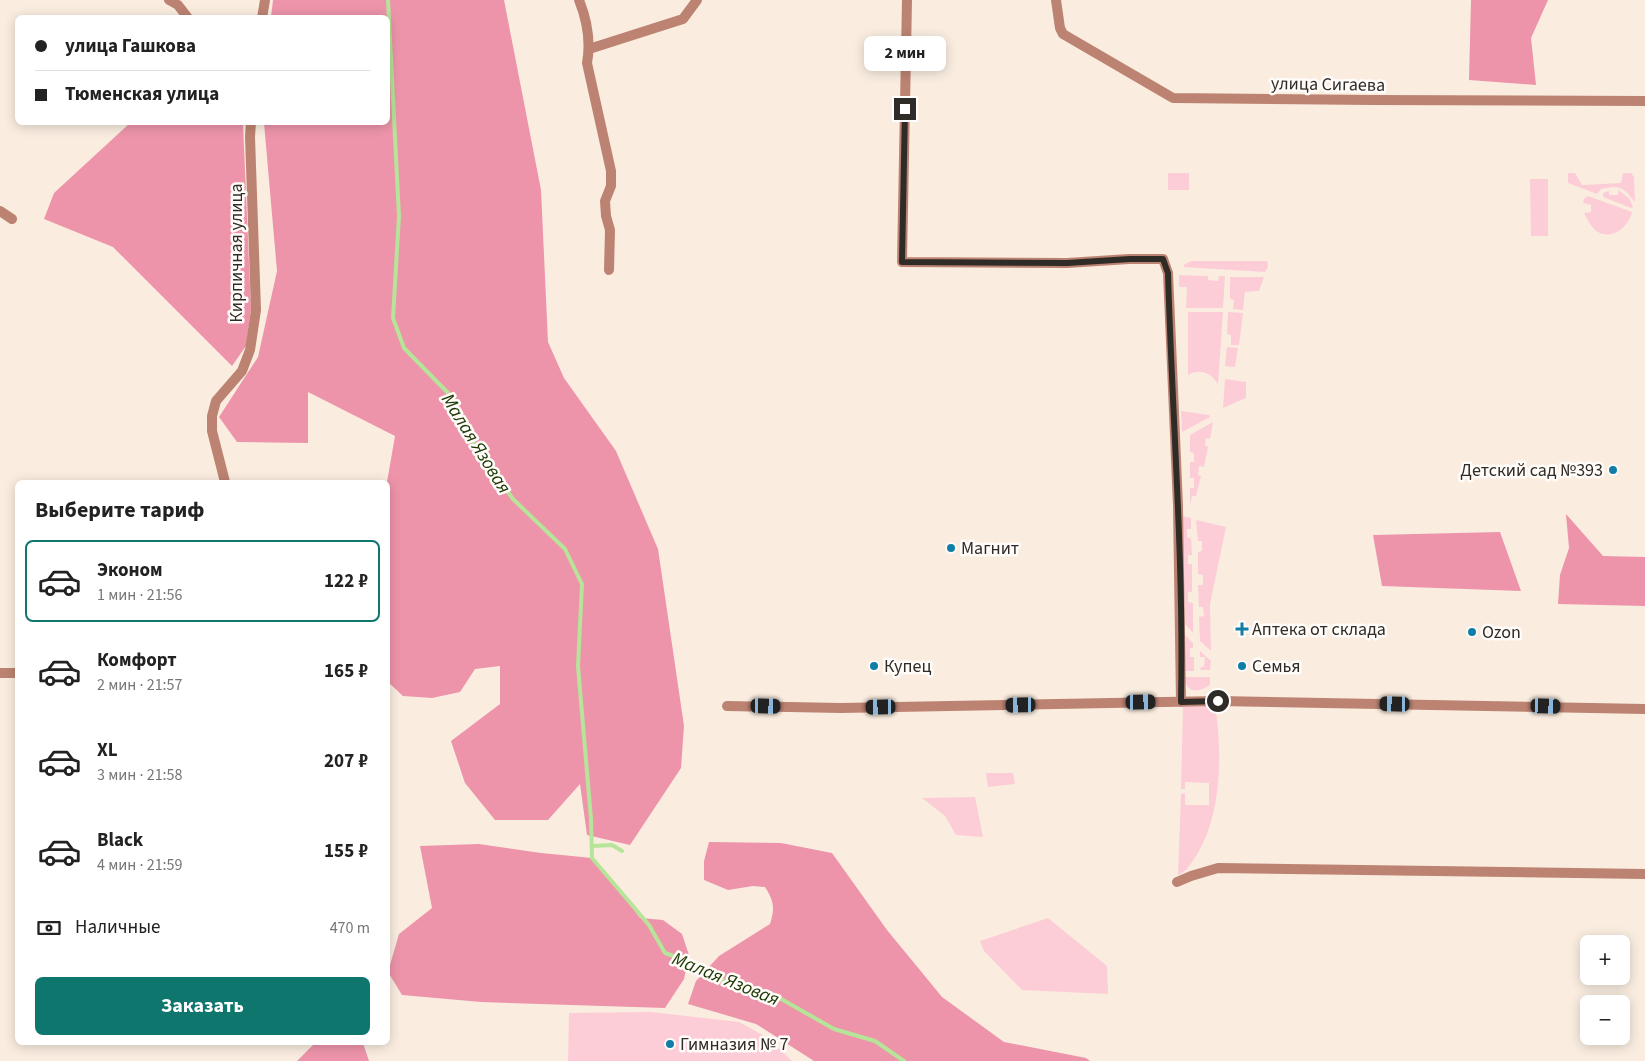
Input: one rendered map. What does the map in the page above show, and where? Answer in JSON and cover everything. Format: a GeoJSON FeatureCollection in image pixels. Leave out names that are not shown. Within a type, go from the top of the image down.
{"type":"FeatureCollection","features":[{"type":"Feature","properties":{"kind":"street"},"geometry":{"type":"LineString","coordinates":[[169,0],[178,5],[186,15]]}},
{"type":"Feature","properties":{"kind":"street"},"geometry":{"type":"LineString","coordinates":[[262,15],[265,0]]}},
{"type":"Feature","properties":{"kind":"street"},"geometry":{"type":"LineString","coordinates":[[579,0],[585,15],[589,48],[587,63],[610,171],[611,186],[605,201],[606,216],[610,230],[609,270]]}},
{"type":"Feature","properties":{"kind":"street"},"geometry":{"type":"LineString","coordinates":[[589,48],[683,19],[697,0]]}},
{"type":"Feature","properties":{"kind":"street"},"geometry":{"type":"LineString","coordinates":[[907,0],[902,262],[1067,263],[1163,259],[1168,273],[1174,386],[1181,702]]}},
{"type":"Feature","properties":{"kind":"street","name":"улица Сигаева"},"geometry":{"type":"LineString","coordinates":[[1056,0],[1060,28],[1063,34],[1173,98],[1645,101]]}},
{"type":"Feature","properties":{"kind":"street","name":"Кирпичная улица"},"geometry":{"type":"LineString","coordinates":[[224,480],[212,431],[212,416],[216,401],[242,371],[250,350],[256,310],[250,137],[252,125]]}},
{"type":"Feature","properties":{"kind":"street"},"geometry":{"type":"LineString","coordinates":[[0,211],[12,218]]}},
{"type":"Feature","properties":{"kind":"street"},"geometry":{"type":"LineString","coordinates":[[0,673],[15,673]]}},
{"type":"Feature","properties":{"kind":"street"},"geometry":{"type":"LineString","coordinates":[[727,706],[841,708],[1218,701],[1464,704],[1645,709]]}},
{"type":"Feature","properties":{"kind":"street"},"geometry":{"type":"LineString","coordinates":[[1178,882],[1218,868],[1645,874]]}},
{"type":"Feature","properties":{"kind":"shaded area"},"geometry":{"type":"Polygon","coordinates":[[[273,0],[504,0],[541,190],[548,342],[564,378],[616,451],[658,549],[684,726],[681,768],[630,845],[587,835],[580,784],[548,820],[495,820],[465,783],[451,741],[500,704],[500,666],[475,669],[460,692],[432,698],[403,696],[390,684],[390,480],[387,480],[395,436],[308,392],[308,443],[237,442],[219,417],[258,357],[277,271],[264,125],[390,125],[390,15],[271,15],[273,0]]]}},
{"type":"Feature","properties":{"kind":"shaded area"},"geometry":{"type":"Polygon","coordinates":[[[1471,0],[1548,0],[1531,38],[1536,85],[1469,80],[1471,0]]]}},
{"type":"Feature","properties":{"kind":"shaded area"},"geometry":{"type":"Polygon","coordinates":[[[128,125],[243,125],[251,309],[246,346],[232,366],[113,247],[44,219],[54,193],[128,125]]]}},
{"type":"Feature","properties":{"kind":"shaded area"},"geometry":{"type":"Polygon","coordinates":[[[1168,173],[1189,173],[1189,190],[1168,190],[1168,173]]]}},
{"type":"Feature","properties":{"kind":"shaded area"},"geometry":{"type":"Polygon","coordinates":[[[1568,173],[1575,173],[1582,185],[1621,183],[1623,173],[1631,173],[1634,177],[1635,202],[1621,188],[1601,189],[1597,194],[1568,183],[1568,173]]]}},
{"type":"Feature","properties":{"kind":"shaded area"},"geometry":{"type":"Polygon","coordinates":[[[1530,179],[1548,179],[1548,236],[1531,236],[1530,179]]]}},
{"type":"Feature","properties":{"kind":"shaded area"},"geometry":{"type":"Polygon","coordinates":[[[1618,190],[1629,198],[1633,207],[1631,208],[1603,197],[1603,193],[1609,191],[1609,195],[1618,195],[1618,190]]]}},
{"type":"Feature","properties":{"kind":"shaded area"},"geometry":{"type":"Polygon","coordinates":[[[1588,196],[1632,212],[1627,223],[1618,232],[1612,234],[1600,233],[1595,230],[1584,213],[1591,212],[1591,205],[1583,203],[1584,199],[1588,196]]]}},
{"type":"Feature","properties":{"kind":"shaded area"},"geometry":{"type":"Polygon","coordinates":[[[1192,261],[1267,261],[1268,267],[1265,272],[1183,267],[1192,261]]]}},
{"type":"Feature","properties":{"kind":"shaded area"},"geometry":{"type":"Polygon","coordinates":[[[1179,275],[1208,276],[1208,280],[1218,281],[1219,276],[1225,276],[1223,308],[1186,308],[1187,287],[1179,287],[1179,275]]]}},
{"type":"Feature","properties":{"kind":"shaded area"},"geometry":{"type":"Polygon","coordinates":[[[1230,277],[1264,277],[1259,291],[1245,292],[1243,310],[1233,309],[1234,300],[1230,299],[1230,277]]]}},
{"type":"Feature","properties":{"kind":"shaded area"},"geometry":{"type":"Polygon","coordinates":[[[1188,312],[1223,312],[1218,384],[1209,374],[1197,372],[1188,375],[1188,312]]]}},
{"type":"Feature","properties":{"kind":"shaded area"},"geometry":{"type":"Polygon","coordinates":[[[1228,312],[1243,313],[1239,345],[1231,345],[1231,335],[1227,334],[1228,312]]]}},
{"type":"Feature","properties":{"kind":"shaded area"},"geometry":{"type":"Polygon","coordinates":[[[1227,347],[1238,348],[1235,367],[1225,366],[1227,347]]]}},
{"type":"Feature","properties":{"kind":"shaded area"},"geometry":{"type":"Polygon","coordinates":[[[1225,379],[1246,382],[1246,398],[1223,408],[1225,379]]]}},
{"type":"Feature","properties":{"kind":"shaded area"},"geometry":{"type":"Polygon","coordinates":[[[1181,411],[1209,415],[1210,417],[1182,432],[1181,411]]]}},
{"type":"Feature","properties":{"kind":"shaded area"},"geometry":{"type":"Polygon","coordinates":[[[1213,422],[1210,439],[1206,438],[1205,445],[1208,447],[1204,467],[1199,466],[1198,475],[1201,476],[1196,496],[1192,496],[1190,505],[1190,488],[1194,488],[1194,478],[1190,478],[1190,462],[1194,462],[1194,453],[1190,452],[1190,435],[1213,422]]]}},
{"type":"Feature","properties":{"kind":"shaded area"},"geometry":{"type":"Polygon","coordinates":[[[1566,514],[1603,556],[1645,557],[1645,606],[1558,604],[1560,575],[1569,548],[1566,514]]]}},
{"type":"Feature","properties":{"kind":"shaded area"},"geometry":{"type":"Polygon","coordinates":[[[1182,516],[1191,518],[1191,529],[1187,529],[1187,538],[1191,538],[1192,555],[1188,555],[1188,564],[1192,564],[1192,592],[1188,592],[1188,602],[1193,603],[1193,633],[1185,624],[1182,516]]]}},
{"type":"Feature","properties":{"kind":"shaded area"},"geometry":{"type":"Polygon","coordinates":[[[1196,520],[1226,527],[1210,604],[1211,651],[1200,641],[1199,617],[1204,616],[1203,607],[1199,607],[1198,585],[1203,585],[1203,575],[1198,574],[1198,552],[1202,551],[1202,541],[1198,541],[1196,520]]]}},
{"type":"Feature","properties":{"kind":"shaded area"},"geometry":{"type":"Polygon","coordinates":[[[1500,532],[1521,591],[1382,586],[1373,535],[1500,532]]]}},
{"type":"Feature","properties":{"kind":"shaded area"},"geometry":{"type":"Polygon","coordinates":[[[1185,635],[1193,643],[1193,648],[1190,648],[1190,657],[1194,657],[1194,671],[1185,671],[1185,635]]]}},
{"type":"Feature","properties":{"kind":"shaded area"},"geometry":{"type":"Polygon","coordinates":[[[1200,651],[1211,661],[1210,670],[1200,670],[1201,667],[1204,667],[1205,657],[1200,657],[1200,651]]]}},
{"type":"Feature","properties":{"kind":"shaded area"},"geometry":{"type":"Polygon","coordinates":[[[1185,677],[1210,677],[1210,685],[1198,690],[1190,689],[1185,677]]]}},
{"type":"Feature","properties":{"kind":"shaded area"},"geometry":{"type":"Polygon","coordinates":[[[1215,705],[1218,724],[1219,765],[1215,807],[1202,845],[1188,868],[1178,875],[1181,794],[1185,793],[1185,805],[1209,805],[1209,783],[1185,782],[1185,789],[1181,789],[1183,706],[1215,705]]]}},
{"type":"Feature","properties":{"kind":"shaded area"},"geometry":{"type":"Polygon","coordinates":[[[986,773],[1013,773],[1015,784],[988,787],[986,773]]]}},
{"type":"Feature","properties":{"kind":"shaded area"},"geometry":{"type":"Polygon","coordinates":[[[975,797],[983,837],[956,835],[945,816],[922,798],[975,797]]]}},
{"type":"Feature","properties":{"kind":"shaded area"},"geometry":{"type":"Polygon","coordinates":[[[709,842],[781,843],[832,853],[887,930],[942,997],[1004,1042],[1086,1058],[1090,1061],[814,1061],[756,1024],[688,1004],[696,981],[719,956],[770,924],[773,913],[772,901],[765,887],[753,886],[728,890],[704,880],[704,861],[709,842]]]}},
{"type":"Feature","properties":{"kind":"shaded area"},"geometry":{"type":"Polygon","coordinates":[[[479,844],[592,858],[613,881],[640,918],[663,920],[682,934],[689,955],[684,979],[665,1008],[481,1002],[402,995],[390,975],[390,965],[399,934],[432,908],[420,846],[479,844]]]}},
{"type":"Feature","properties":{"kind":"shaded area"},"geometry":{"type":"Polygon","coordinates":[[[1048,918],[1107,966],[1108,994],[1022,990],[984,951],[980,941],[1048,918]]]}},
{"type":"Feature","properties":{"kind":"shaded area","name":"Гимназия № 7"},"geometry":{"type":"Polygon","coordinates":[[[651,1012],[739,1022],[768,1038],[792,1061],[568,1061],[569,1013],[651,1012]]]}},
{"type":"Feature","properties":{"kind":"shaded area"},"geometry":{"type":"Polygon","coordinates":[[[313,1045],[364,1045],[369,1061],[297,1061],[313,1045]]]}},
{"type":"Feature","properties":{"kind":"waterway","name":"Малая Язовая"},"geometry":{"type":"LineString","coordinates":[[388,0],[389,15]]}},
{"type":"Feature","properties":{"kind":"waterway","name":"Малая Язовая"},"geometry":{"type":"LineString","coordinates":[[390,39],[399,216],[393,318],[404,348],[450,395],[477,449],[513,499],[565,549],[582,584],[578,666],[591,819],[592,858],[649,925],[665,953],[697,964],[727,983],[776,996],[834,1029],[875,1041],[904,1061]]}},
{"type":"Feature","properties":{"kind":"waterway","name":"Малая Язовая"},"geometry":{"type":"LineString","coordinates":[[592,846],[612,845],[622,851]]}},
{"type":"Feature","properties":{"kind":"place","name":"Детский сад №393"},"geometry":{"type":"Point","coordinates":[1613,470]}},
{"type":"Feature","properties":{"kind":"place","name":"Магнит"},"geometry":{"type":"Point","coordinates":[951,548]}},
{"type":"Feature","properties":{"kind":"place","name":"Аптека от склада"},"geometry":{"type":"Point","coordinates":[1242,629]}},
{"type":"Feature","properties":{"kind":"place","name":"Ozon"},"geometry":{"type":"Point","coordinates":[1472,632]}},
{"type":"Feature","properties":{"kind":"place","name":"Купец"},"geometry":{"type":"Point","coordinates":[874,666]}},
{"type":"Feature","properties":{"kind":"place","name":"Семья"},"geometry":{"type":"Point","coordinates":[1242,666]}},
{"type":"Feature","properties":{"kind":"place","name":"Гимназия № 7"},"geometry":{"type":"Point","coordinates":[670,1044]}},
{"type":"Feature","properties":{"kind":"route"},"geometry":{"type":"LineString","coordinates":[[905,109],[902,262],[1067,263],[1163,259],[1168,273],[1174,386],[1181,702],[1218,701]]}}]}
